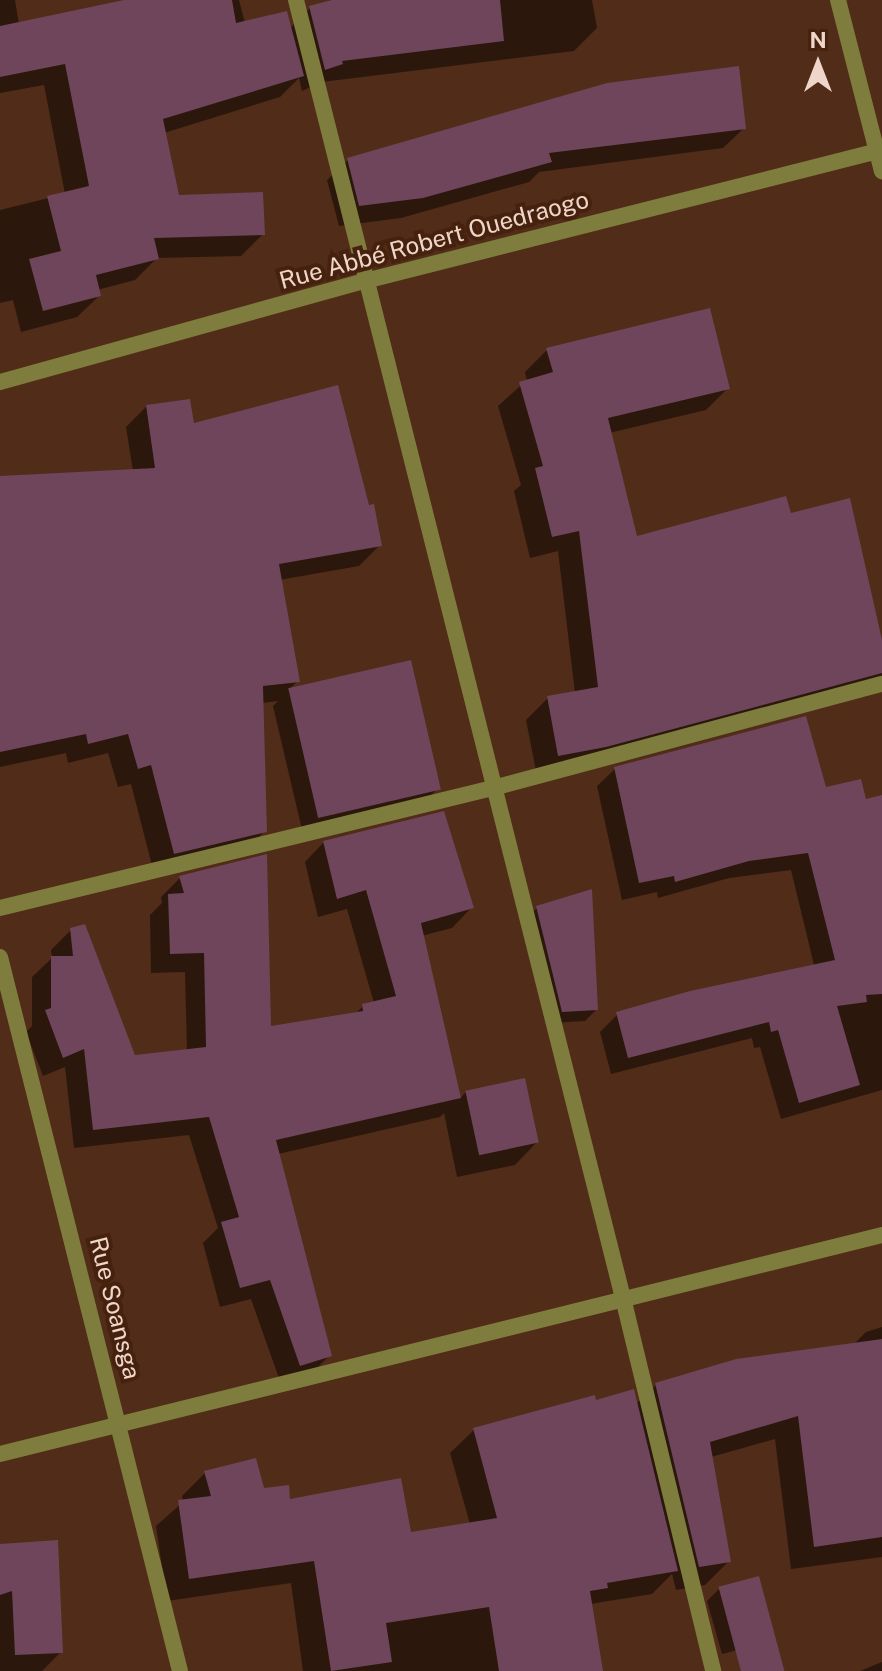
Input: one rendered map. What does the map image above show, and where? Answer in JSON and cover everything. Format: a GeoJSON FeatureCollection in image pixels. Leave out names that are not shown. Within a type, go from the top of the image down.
{"type":"FeatureCollection","features":[{"type":"Feature","properties":{"kind":"street"},"geometry":{"type":"LineString","coordinates":[[296,0],[369,280],[713,1671]]}},
{"type":"Feature","properties":{"kind":"street"},"geometry":{"type":"LineString","coordinates":[[838,0],[880,150],[882,171]]}},
{"type":"Feature","properties":{"kind":"street","name":"Rue Abbé Robert Ouedraogo"},"geometry":{"type":"LineString","coordinates":[[0,382],[369,280],[880,150]]}},
{"type":"Feature","properties":{"kind":"street"},"geometry":{"type":"LineString","coordinates":[[0,908],[493,788],[882,684]]}},
{"type":"Feature","properties":{"kind":"street","name":"Rue Soansga"},"geometry":{"type":"LineString","coordinates":[[0,957],[180,1671]]}},
{"type":"Feature","properties":{"kind":"street"},"geometry":{"type":"LineString","coordinates":[[0,1454],[882,1235]]}},
{"type":"Feature","properties":{"kind":"building"},"geometry":{"type":"Polygon","coordinates":[[[124,0],[232,0],[236,23],[287,11],[304,76],[163,119],[179,195],[263,192],[265,235],[154,238],[159,259],[96,275],[101,296],[43,311],[29,259],[61,251],[47,196],[89,186],[65,64],[0,77],[0,26],[124,0]]]}},
{"type":"Feature","properties":{"kind":"building"},"geometry":{"type":"Polygon","coordinates":[[[332,0],[500,0],[504,41],[342,61],[343,64],[325,70],[309,6],[332,0]]]}},
{"type":"Feature","properties":{"kind":"building"},"geometry":{"type":"Polygon","coordinates":[[[739,66],[746,129],[549,153],[552,162],[423,198],[359,206],[347,158],[607,83],[739,66]]]}},
{"type":"Feature","properties":{"kind":"building"},"geometry":{"type":"Polygon","coordinates":[[[710,308],[730,389],[608,418],[637,536],[786,496],[791,513],[850,498],[882,640],[882,673],[606,747],[558,756],[547,696],[598,687],[579,531],[552,537],[535,468],[543,466],[519,382],[553,372],[546,348],[710,308]]]}},
{"type":"Feature","properties":{"kind":"building"},"geometry":{"type":"Polygon","coordinates":[[[338,385],[369,505],[374,504],[382,546],[279,564],[300,682],[263,686],[267,832],[174,854],[151,765],[138,769],[128,734],[88,744],[86,734],[0,752],[0,476],[155,468],[146,405],[190,399],[194,423],[338,385]]]}},
{"type":"Feature","properties":{"kind":"building"},"geometry":{"type":"Polygon","coordinates":[[[411,660],[441,790],[318,818],[288,688],[411,660]]]}},
{"type":"Feature","properties":{"kind":"building"},"geometry":{"type":"Polygon","coordinates":[[[806,716],[826,787],[861,779],[866,799],[882,795],[882,994],[866,995],[867,1002],[837,1006],[860,1085],[799,1103],[778,1030],[771,1032],[769,1022],[628,1058],[616,1012],[690,991],[835,960],[808,853],[749,861],[675,882],[674,876],[639,883],[614,767],[806,716]]]}},
{"type":"Feature","properties":{"kind":"building"},"geometry":{"type":"Polygon","coordinates":[[[444,811],[474,908],[421,923],[461,1098],[276,1140],[332,1356],[300,1366],[270,1280],[240,1288],[221,1222],[239,1217],[209,1117],[93,1130],[84,1049],[63,1058],[45,1010],[51,1008],[51,956],[73,956],[70,928],[85,924],[135,1055],[206,1047],[204,953],[170,954],[168,894],[184,893],[179,876],[267,854],[271,1026],[363,1011],[362,1004],[396,996],[366,890],[337,899],[323,841],[444,811]]]}},
{"type":"Feature","properties":{"kind":"building"},"geometry":{"type":"Polygon","coordinates":[[[592,889],[598,1010],[562,1012],[536,906],[592,889]]]}},
{"type":"Feature","properties":{"kind":"building"},"geometry":{"type":"Polygon","coordinates":[[[525,1078],[539,1143],[479,1155],[465,1091],[525,1078]]]}},
{"type":"Feature","properties":{"kind":"building"},"geometry":{"type":"Polygon","coordinates":[[[882,1339],[882,1537],[814,1547],[798,1416],[710,1442],[731,1562],[699,1567],[655,1383],[736,1359],[882,1339]]]}},
{"type":"Feature","properties":{"kind":"building"},"geometry":{"type":"Polygon","coordinates":[[[634,1389],[678,1571],[607,1583],[608,1588],[590,1591],[603,1671],[499,1671],[489,1607],[386,1623],[392,1662],[331,1671],[314,1561],[189,1579],[178,1500],[211,1496],[204,1471],[256,1458],[264,1488],[289,1485],[290,1499],[401,1478],[411,1532],[497,1518],[473,1428],[595,1395],[596,1400],[634,1389]]]}},
{"type":"Feature","properties":{"kind":"building"},"geometry":{"type":"Polygon","coordinates":[[[58,1540],[63,1653],[15,1655],[12,1591],[0,1595],[0,1544],[58,1540]]]}},
{"type":"Feature","properties":{"kind":"building"},"geometry":{"type":"Polygon","coordinates":[[[759,1576],[784,1671],[741,1671],[718,1587],[759,1576]]]}}]}
